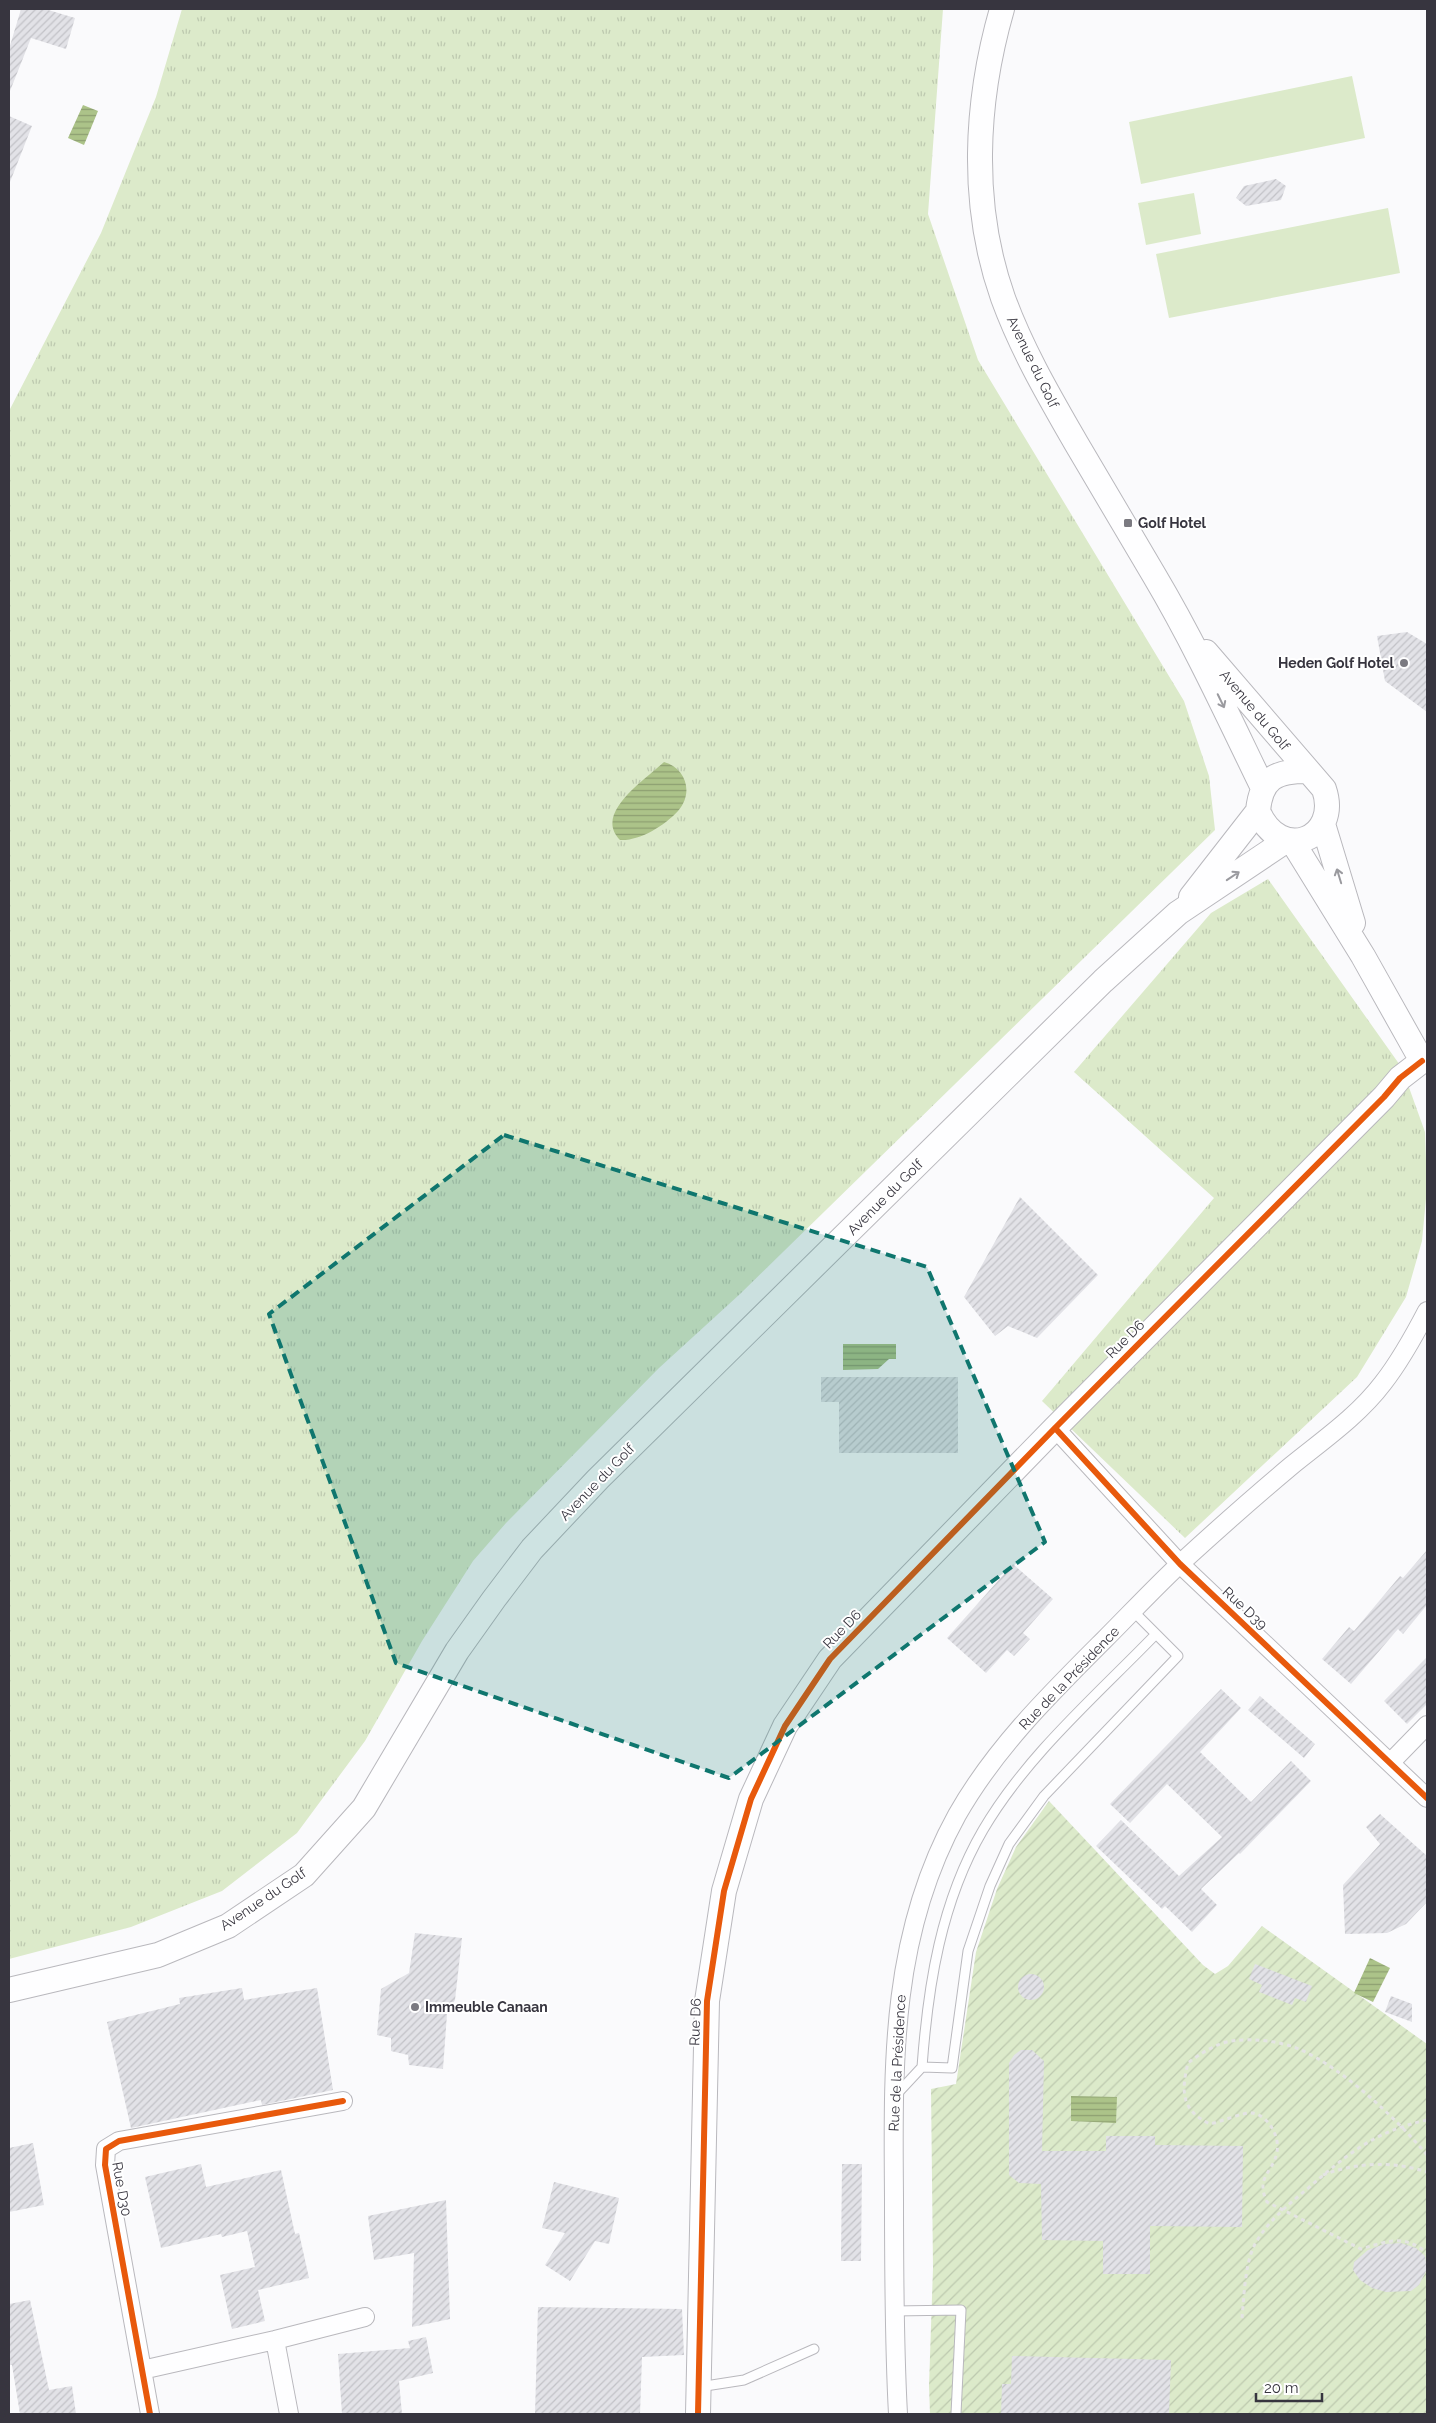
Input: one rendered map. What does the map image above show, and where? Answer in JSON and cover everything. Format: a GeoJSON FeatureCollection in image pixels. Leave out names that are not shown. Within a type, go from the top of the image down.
{"type":"FeatureCollection","features":[{"type":"Feature","properties":{"kind":"main road","name":"Avenue du Golf"},"geometry":{"type":"LineString","coordinates":[[1002,9],[992,46],[982,99],[979,158],[983,210],[998,279],[1019,338],[1042,385],[1184,626],[1263,788]]}},
{"type":"Feature","properties":{"kind":"main road","name":"Avenue du Golf"},"geometry":{"type":"LineString","coordinates":[[9,1990],[158,1955],[228,1926],[304,1874],[364,1808],[458,1651],[532,1549],[598,1479],[1103,981],[1178,913],[1290,840],[1304,839],[1315,833],[1323,824],[1327,813],[1328,800],[1324,789],[1184,626]]}},
{"type":"Feature","properties":{"kind":"main road","name":"Avenue du Golf"},"geometry":{"type":"LineString","coordinates":[[1178,913],[1258,811],[1263,788],[1271,779],[1282,773],[1307,771]]}},
{"type":"Feature","properties":{"kind":"main road"},"geometry":{"type":"LineString","coordinates":[[1258,811],[1270,832],[1290,840],[1363,956],[1425,1067]]}},
{"type":"Feature","properties":{"kind":"main road"},"geometry":{"type":"LineString","coordinates":[[1323,824],[1363,956]]}},
{"type":"Feature","properties":{"kind":"main road","name":"Rue D6"},"geometry":{"type":"LineString","coordinates":[[698,2414],[707,2002],[724,1890],[751,1799],[786,1726],[830,1659],[1055,1428],[1384,1098],[1400,1078],[1425,1067]]}},
{"type":"Feature","properties":{"kind":"street","name":"Rue de la Présidence"},"geometry":{"type":"LineString","coordinates":[[898,2414],[894,2311],[893,2098],[896,2031],[901,1980],[914,1925],[932,1871],[957,1816],[994,1759],[1032,1712],[1180,1564],[1288,1469],[1354,1415],[1382,1386],[1408,1349],[1427,1310]]}},
{"type":"Feature","properties":{"kind":"street","name":"Rue D39"},"geometry":{"type":"LineString","coordinates":[[1055,1428],[1180,1564],[1427,1798]]}},
{"type":"Feature","properties":{"kind":"street"},"geometry":{"type":"LineString","coordinates":[[1391,1762],[1427,1725]]}},
{"type":"Feature","properties":{"kind":"street","name":"Rue D30"},"geometry":{"type":"LineString","coordinates":[[150,2414],[105,2165],[106,2149],[119,2141],[343,2101]]}},
{"type":"Feature","properties":{"kind":"street"},"geometry":{"type":"LineString","coordinates":[[142,2370],[275,2340],[365,2317]]}},
{"type":"Feature","properties":{"kind":"street"},"geometry":{"type":"LineString","coordinates":[[275,2340],[289,2414]]}},
{"type":"Feature","properties":{"kind":"lane"},"geometry":{"type":"LineString","coordinates":[[922,2067],[952,2068],[968,1951],[990,1886],[1009,1844],[1044,1796],[1178,1656],[1133,1611]]}},
{"type":"Feature","properties":{"kind":"lane"},"geometry":{"type":"LineString","coordinates":[[893,2098],[922,2067],[925,2018],[938,1944],[960,1877],[984,1830],[1019,1778],[1054,1738],[1156,1634]]}},
{"type":"Feature","properties":{"kind":"lane"},"geometry":{"type":"LineString","coordinates":[[894,2311],[961,2310],[956,2414]]}},
{"type":"Feature","properties":{"kind":"lane"},"geometry":{"type":"LineString","coordinates":[[698,2387],[744,2380],[814,2349]]}},
{"type":"Feature","properties":{"kind":"path"},"geometry":{"type":"LineString","coordinates":[[1427,2155],[1399,2126],[1340,2073],[1298,2049],[1259,2040],[1230,2041],[1204,2052],[1188,2063],[1183,2084],[1186,2104],[1197,2117],[1210,2124],[1251,2113],[1266,2119],[1274,2131],[1277,2151],[1263,2179],[1262,2190],[1267,2202],[1281,2211],[1362,2249],[1391,2241],[1406,2240],[1427,2253]]}},
{"type":"Feature","properties":{"kind":"path"},"geometry":{"type":"LineString","coordinates":[[1242,2318],[1246,2281],[1254,2245],[1281,2211],[1340,2159],[1372,2139],[1399,2126],[1427,2120]]}},
{"type":"Feature","properties":{"kind":"path"},"geometry":{"type":"LineString","coordinates":[[1320,2176],[1340,2169],[1390,2163],[1427,2172]]}},
{"type":"Feature","properties":{"kind":"highlighted area"},"geometry":{"type":"Polygon","coordinates":[[[504,1135],[927,1267],[1045,1542],[729,1778],[396,1663],[269,1314],[504,1135]]]}},
{"type":"Feature","properties":{"kind":"green space"},"geometry":{"type":"Polygon","coordinates":[[[182,9],[943,9],[928,214],[978,360],[1184,701],[1209,776],[1215,830],[740,1294],[659,1368],[506,1523],[473,1561],[422,1641],[365,1741],[297,1833],[222,1891],[131,1927],[9,1959],[9,411],[101,233],[156,97],[182,9]]]}},
{"type":"Feature","properties":{"kind":"green space"},"geometry":{"type":"Polygon","coordinates":[[[1352,76],[1365,138],[1141,184],[1129,122],[1352,76]]]}},
{"type":"Feature","properties":{"kind":"green space"},"geometry":{"type":"Polygon","coordinates":[[[1194,193],[1201,234],[1146,245],[1138,203],[1194,193]]]}},
{"type":"Feature","properties":{"kind":"green space"},"geometry":{"type":"Polygon","coordinates":[[[1388,208],[1400,273],[1169,318],[1156,254],[1388,208]]]}},
{"type":"Feature","properties":{"kind":"green space"},"geometry":{"type":"Polygon","coordinates":[[[1268,879],[1402,1068],[1425,1132],[1427,1188],[1422,1241],[1406,1297],[1357,1377],[1185,1538],[1042,1401],[1214,1198],[1074,1072],[1211,913],[1268,879]]]}},
{"type":"Feature","properties":{"kind":"green space"},"geometry":{"type":"Polygon","coordinates":[[[1049,1801],[1203,1965],[1215,1974],[1228,1966],[1262,1926],[1427,2044],[1427,2414],[930,2414],[929,2386],[933,2268],[931,2089],[956,2084],[976,1952],[997,1889],[1016,1847],[1049,1801]]]}},
{"type":"Feature","properties":{"kind":"shaded area"},"geometry":{"type":"Polygon","coordinates":[[[83,105],[98,111],[84,145],[68,138],[83,105]]]}},
{"type":"Feature","properties":{"kind":"shaded area"},"geometry":{"type":"Polygon","coordinates":[[[664,762],[672,765],[682,775],[686,789],[686,797],[683,804],[672,817],[659,827],[636,838],[620,840],[613,830],[613,819],[617,808],[635,787],[664,762]]]}},
{"type":"Feature","properties":{"kind":"shaded area"},"geometry":{"type":"Polygon","coordinates":[[[843,1344],[896,1344],[896,1359],[889,1359],[878,1369],[843,1370],[843,1344]]]}},
{"type":"Feature","properties":{"kind":"shaded area"},"geometry":{"type":"Polygon","coordinates":[[[1370,1958],[1390,1968],[1373,2002],[1354,1993],[1370,1958]]]}},
{"type":"Feature","properties":{"kind":"shaded area"},"geometry":{"type":"Polygon","coordinates":[[[1071,2096],[1117,2097],[1116,2123],[1071,2121],[1071,2096]]]}},
{"type":"Feature","properties":{"kind":"building"},"geometry":{"type":"Polygon","coordinates":[[[21,9],[45,9],[75,18],[66,49],[31,38],[10,91],[9,49],[21,9]]]}},
{"type":"Feature","properties":{"kind":"building"},"geometry":{"type":"Polygon","coordinates":[[[9,116],[32,126],[10,182],[9,181],[9,116]]]}},
{"type":"Feature","properties":{"kind":"building"},"geometry":{"type":"Polygon","coordinates":[[[1276,179],[1286,186],[1281,200],[1246,206],[1236,198],[1244,186],[1276,179]]]}},
{"type":"Feature","properties":{"kind":"building","name":"Heden Golf Hotel"},"geometry":{"type":"Polygon","coordinates":[[[1407,632],[1427,644],[1427,712],[1385,681],[1377,636],[1407,632]]]}},
{"type":"Feature","properties":{"kind":"building"},"geometry":{"type":"Polygon","coordinates":[[[1020,1197],[1098,1275],[1037,1338],[1008,1326],[995,1336],[964,1297],[1020,1197]]]}},
{"type":"Feature","properties":{"kind":"building"},"geometry":{"type":"Polygon","coordinates":[[[821,1377],[958,1377],[958,1453],[839,1453],[839,1402],[821,1402],[821,1377]]]}},
{"type":"Feature","properties":{"kind":"building"},"geometry":{"type":"Polygon","coordinates":[[[1427,1550],[1427,1605],[1403,1634],[1398,1629],[1351,1684],[1322,1659],[1349,1627],[1354,1631],[1400,1576],[1403,1578],[1427,1550]]]}},
{"type":"Feature","properties":{"kind":"building"},"geometry":{"type":"Polygon","coordinates":[[[1013,1564],[1053,1599],[1023,1633],[1030,1639],[1014,1656],[1007,1650],[986,1673],[947,1638],[1013,1564]]]}},
{"type":"Feature","properties":{"kind":"building"},"geometry":{"type":"Polygon","coordinates":[[[1427,1657],[1427,1704],[1407,1724],[1384,1701],[1427,1657]]]}},
{"type":"Feature","properties":{"kind":"building"},"geometry":{"type":"Polygon","coordinates":[[[1221,1689],[1241,1708],[1200,1752],[1251,1802],[1291,1761],[1311,1781],[1240,1854],[1201,1889],[1217,1905],[1192,1932],[1165,1906],[1162,1909],[1096,1846],[1121,1820],[1179,1876],[1222,1837],[1167,1784],[1130,1823],[1110,1804],[1221,1689]]]}},
{"type":"Feature","properties":{"kind":"building"},"geometry":{"type":"Polygon","coordinates":[[[1260,1696],[1315,1744],[1304,1758],[1248,1710],[1260,1696]]]}},
{"type":"Feature","properties":{"kind":"building"},"geometry":{"type":"Polygon","coordinates":[[[1380,1814],[1427,1856],[1427,1902],[1406,1924],[1387,1933],[1345,1934],[1343,1885],[1380,1844],[1366,1827],[1380,1814]]]}},
{"type":"Feature","properties":{"kind":"building","name":"Immeuble Canaan"},"geometry":{"type":"Polygon","coordinates":[[[415,1933],[462,1938],[455,2000],[447,2014],[443,2069],[409,2065],[408,2055],[391,2051],[391,2038],[377,2035],[381,1989],[409,1973],[415,1933]]]}},
{"type":"Feature","properties":{"kind":"building"},"geometry":{"type":"Polygon","coordinates":[[[1255,1964],[1312,1986],[1306,2002],[1295,1998],[1292,2005],[1259,1992],[1262,1985],[1249,1979],[1255,1964]]]}},
{"type":"Feature","properties":{"kind":"building"},"geometry":{"type":"Polygon","coordinates":[[[1031,1974],[1040,1978],[1044,1987],[1040,1996],[1031,2000],[1022,1996],[1018,1987],[1022,1978],[1031,1974]]]}},
{"type":"Feature","properties":{"kind":"building"},"geometry":{"type":"Polygon","coordinates":[[[242,1988],[244,2000],[317,1988],[333,2090],[262,2105],[261,2100],[131,2128],[107,2022],[180,2004],[179,1998],[242,1988]]]}},
{"type":"Feature","properties":{"kind":"building"},"geometry":{"type":"Polygon","coordinates":[[[1391,1996],[1412,2004],[1412,2022],[1385,2012],[1391,1996]]]}},
{"type":"Feature","properties":{"kind":"building"},"geometry":{"type":"Polygon","coordinates":[[[1021,2050],[1032,2050],[1044,2061],[1042,2151],[1106,2151],[1106,2136],[1155,2136],[1155,2145],[1243,2146],[1242,2227],[1150,2226],[1150,2274],[1103,2274],[1103,2241],[1042,2240],[1041,2184],[1019,2183],[1009,2175],[1009,2063],[1014,2055],[1021,2050]]]}},
{"type":"Feature","properties":{"kind":"building"},"geometry":{"type":"Polygon","coordinates":[[[33,2143],[44,2205],[9,2212],[9,2148],[33,2143]]]}},
{"type":"Feature","properties":{"kind":"building"},"geometry":{"type":"Polygon","coordinates":[[[201,2164],[206,2187],[281,2170],[295,2234],[299,2233],[309,2278],[258,2290],[265,2321],[232,2329],[220,2275],[255,2267],[247,2231],[222,2237],[221,2234],[161,2248],[145,2177],[201,2164]]]}},
{"type":"Feature","properties":{"kind":"building"},"geometry":{"type":"Polygon","coordinates":[[[842,2164],[862,2164],[861,2261],[841,2261],[842,2164]]]}},
{"type":"Feature","properties":{"kind":"building"},"geometry":{"type":"Polygon","coordinates":[[[554,2182],[619,2198],[609,2244],[595,2241],[570,2281],[545,2265],[565,2233],[542,2228],[554,2182]]]}},
{"type":"Feature","properties":{"kind":"building"},"geometry":{"type":"Polygon","coordinates":[[[446,2200],[450,2319],[412,2327],[414,2253],[374,2260],[368,2216],[446,2200]]]}},
{"type":"Feature","properties":{"kind":"building"},"geometry":{"type":"Polygon","coordinates":[[[1401,2243],[1416,2248],[1425,2256],[1427,2269],[1419,2285],[1411,2291],[1386,2292],[1372,2288],[1360,2280],[1353,2270],[1354,2262],[1368,2250],[1384,2244],[1401,2243]]]}},
{"type":"Feature","properties":{"kind":"building"},"geometry":{"type":"Polygon","coordinates":[[[30,2300],[49,2390],[72,2386],[76,2414],[20,2414],[12,2365],[9,2365],[9,2304],[30,2300]]]}},
{"type":"Feature","properties":{"kind":"building"},"geometry":{"type":"Polygon","coordinates":[[[538,2307],[682,2309],[684,2355],[642,2357],[640,2414],[535,2414],[538,2307]]]}},
{"type":"Feature","properties":{"kind":"building"},"geometry":{"type":"Polygon","coordinates":[[[426,2337],[433,2373],[399,2381],[402,2414],[342,2414],[338,2354],[410,2348],[408,2341],[426,2337]]]}},
{"type":"Feature","properties":{"kind":"building"},"geometry":{"type":"Polygon","coordinates":[[[1012,2356],[1171,2360],[1169,2414],[1001,2414],[1002,2384],[1011,2384],[1012,2356]]]}},
{"type":"Feature","properties":{"kind":"cycle path"},"geometry":{"type":"LineString","coordinates":[[698,2414],[707,2001],[724,1891],[751,1799],[785,1726],[830,1659],[1055,1428],[1384,1097],[1400,1078],[1422,1061]]}},
{"type":"Feature","properties":{"kind":"cycle path"},"geometry":{"type":"LineString","coordinates":[[1055,1428],[1180,1564],[1427,1798]]}},
{"type":"Feature","properties":{"kind":"cycle path"},"geometry":{"type":"LineString","coordinates":[[150,2414],[105,2165],[106,2149],[119,2141],[343,2101]]}},
{"type":"Feature","properties":{"kind":"place","name":"Golf Hotel"},"geometry":{"type":"Point","coordinates":[1128,523]}},
{"type":"Feature","properties":{"kind":"place","name":"Heden Golf Hotel"},"geometry":{"type":"Point","coordinates":[1404,663]}},
{"type":"Feature","properties":{"kind":"place","name":"Immeuble Canaan"},"geometry":{"type":"Point","coordinates":[415,2007]}}]}
